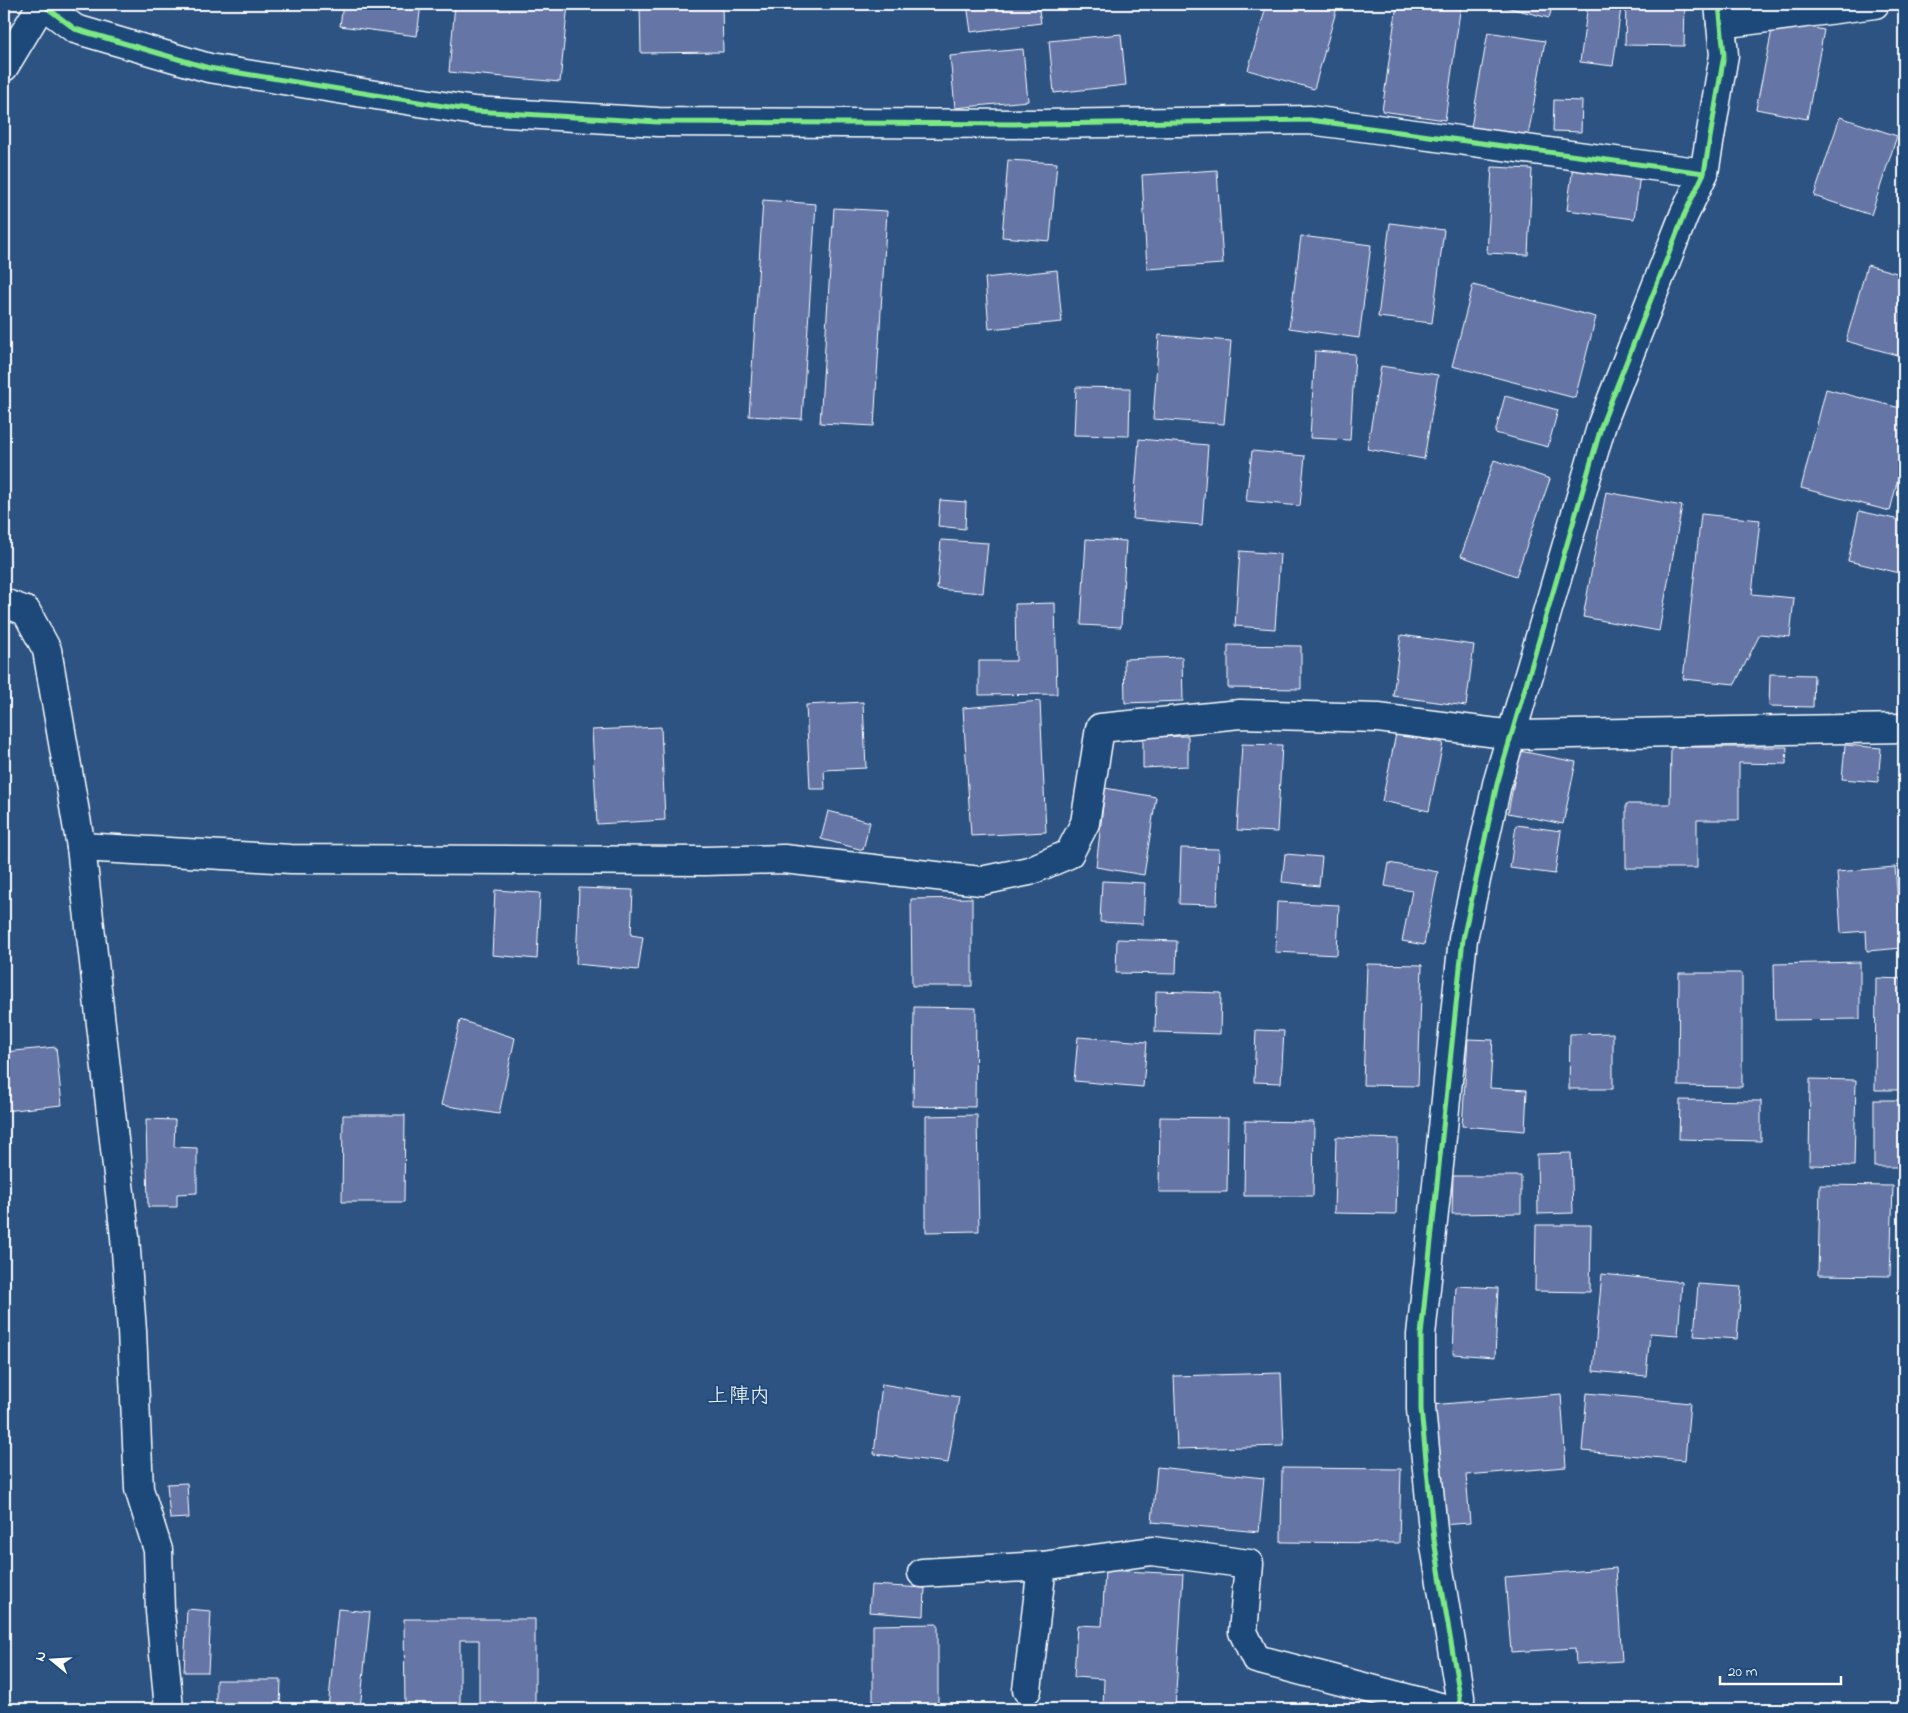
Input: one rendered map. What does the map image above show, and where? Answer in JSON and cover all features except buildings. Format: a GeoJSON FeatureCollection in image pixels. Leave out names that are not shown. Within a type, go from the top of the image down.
{"type":"FeatureCollection","features":[{"type":"Feature","properties":{"kind":"street"},"geometry":{"type":"LineString","coordinates":[[4,67],[42,4],[75,29],[209,68],[474,111],[658,122],[1042,124],[1310,120],[1704,173]]}},
{"type":"Feature","properties":{"kind":"street"},"geometry":{"type":"LineString","coordinates":[[1460,1709],[1460,1697],[1434,1540],[1421,1409],[1421,1335],[1462,939],[1497,784],[1513,735],[1602,424],[1684,215],[1704,173],[1724,55],[1720,14],[1875,4]]}},
{"type":"Feature","properties":{"kind":"street"},"geometry":{"type":"LineString","coordinates":[[4,602],[26,611],[47,650],[81,847],[125,1237],[132,1331],[139,1489],[158,1550],[160,1612],[169,1709]]}},
{"type":"Feature","properties":{"kind":"street"},"geometry":{"type":"LineString","coordinates":[[81,847],[291,858],[784,860],[981,881],[1029,871],[1069,854],[1085,823],[1100,728],[1240,714],[1378,718],[1513,735],[1904,728]]}},
{"type":"Feature","properties":{"kind":"street"},"geometry":{"type":"LineString","coordinates":[[922,1573],[1042,1566],[1152,1551],[1249,1564],[1243,1632],[1256,1659],[1448,1709]]}},
{"type":"Feature","properties":{"kind":"street"},"geometry":{"type":"LineString","coordinates":[[1027,1690],[1042,1566]]}},
{"type":"Feature","properties":{"kind":"cycle path"},"geometry":{"type":"LineString","coordinates":[[42,4],[75,29],[209,68],[474,111],[658,122],[1043,124],[1310,120],[1704,173]]}},
{"type":"Feature","properties":{"kind":"cycle path"},"geometry":{"type":"LineString","coordinates":[[1460,1709],[1460,1697],[1434,1540],[1421,1409],[1421,1335],[1463,939],[1497,784],[1602,424],[1684,215],[1704,173],[1724,55],[1719,4]]}},
{"type":"Feature","properties":{"kind":"district","name":"上陣内"},"geometry":{"type":"Point","coordinates":[739,1397]}}]}
